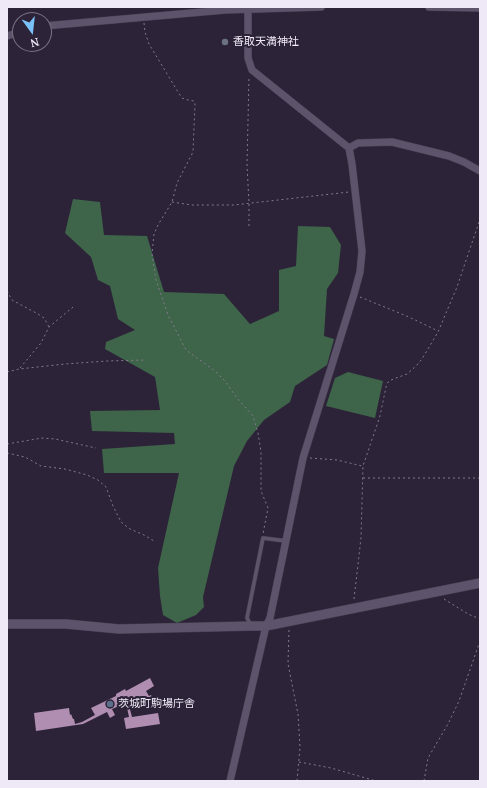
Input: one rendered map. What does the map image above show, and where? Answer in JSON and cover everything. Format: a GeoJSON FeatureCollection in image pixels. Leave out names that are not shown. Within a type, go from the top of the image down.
{"type":"FeatureCollection","features":[{"type":"Feature","properties":{"kind":"street"},"geometry":{"type":"LineString","coordinates":[[52,25],[225,10],[321,7]]}},
{"type":"Feature","properties":{"kind":"street"},"geometry":{"type":"LineString","coordinates":[[429,7],[480,8]]}},
{"type":"Feature","properties":{"kind":"street"},"geometry":{"type":"LineString","coordinates":[[230,781],[266,626],[270,618],[303,458],[354,294],[360,272],[362,251],[356,191],[349,148],[252,70],[248,58],[248,9]]}},
{"type":"Feature","properties":{"kind":"street"},"geometry":{"type":"LineString","coordinates":[[349,148],[358,143],[392,142],[449,156],[480,171]]}},
{"type":"Feature","properties":{"kind":"street"},"geometry":{"type":"LineString","coordinates":[[7,624],[66,624],[119,629],[266,626],[480,583]]}},
{"type":"Feature","properties":{"kind":"lane"},"geometry":{"type":"LineString","coordinates":[[252,626],[248,618],[263,538],[286,541]]}},
{"type":"Feature","properties":{"kind":"path"},"geometry":{"type":"LineString","coordinates":[[143,18],[149,44],[178,92],[182,98],[194,101],[195,104],[193,152],[179,178],[172,202],[154,234],[152,254],[156,280],[168,315],[186,350],[216,372],[225,381],[236,398],[252,416],[258,433],[261,452],[261,491],[268,508],[263,538]]}},
{"type":"Feature","properties":{"kind":"path"},"geometry":{"type":"LineString","coordinates":[[249,226],[249,74],[252,70]]}},
{"type":"Feature","properties":{"kind":"path"},"geometry":{"type":"LineString","coordinates":[[172,202],[192,205],[234,205],[356,191]]}},
{"type":"Feature","properties":{"kind":"path"},"geometry":{"type":"LineString","coordinates":[[354,608],[361,538],[363,466],[378,423],[386,387],[388,382],[412,371],[422,359],[438,332],[457,287],[480,219]]}},
{"type":"Feature","properties":{"kind":"path"},"geometry":{"type":"LineString","coordinates":[[7,291],[12,300],[44,318],[50,327]]}},
{"type":"Feature","properties":{"kind":"path"},"geometry":{"type":"LineString","coordinates":[[354,294],[438,332]]}},
{"type":"Feature","properties":{"kind":"path"},"geometry":{"type":"LineString","coordinates":[[19,369],[40,343],[50,327],[73,307]]}},
{"type":"Feature","properties":{"kind":"path"},"geometry":{"type":"LineString","coordinates":[[7,372],[19,369],[107,361],[145,360]]}},
{"type":"Feature","properties":{"kind":"path"},"geometry":{"type":"LineString","coordinates":[[7,444],[42,438],[96,448]]}},
{"type":"Feature","properties":{"kind":"path"},"geometry":{"type":"LineString","coordinates":[[7,453],[25,457],[41,466],[65,469],[87,475],[98,480],[106,487],[121,522],[130,529],[154,541]]}},
{"type":"Feature","properties":{"kind":"path"},"geometry":{"type":"LineString","coordinates":[[303,458],[337,460],[363,466]]}},
{"type":"Feature","properties":{"kind":"path"},"geometry":{"type":"LineString","coordinates":[[363,478],[480,478]]}},
{"type":"Feature","properties":{"kind":"path"},"geometry":{"type":"LineString","coordinates":[[434,593],[468,614],[480,619]]}},
{"type":"Feature","properties":{"kind":"path"},"geometry":{"type":"LineString","coordinates":[[286,622],[289,627],[288,664],[298,714],[300,762],[297,781]]}},
{"type":"Feature","properties":{"kind":"path"},"geometry":{"type":"LineString","coordinates":[[424,781],[428,758],[459,702],[480,641]]}},
{"type":"Feature","properties":{"kind":"path"},"geometry":{"type":"LineString","coordinates":[[300,762],[331,768],[376,781]]}},
{"type":"Feature","properties":{"kind":"green space"},"geometry":{"type":"Polygon","coordinates":[[[73,199],[100,202],[104,235],[147,236],[164,292],[224,294],[250,324],[279,311],[279,270],[296,266],[298,226],[330,227],[341,245],[338,273],[327,289],[324,336],[334,339],[327,365],[295,386],[290,402],[264,420],[247,441],[234,466],[203,597],[204,607],[196,615],[177,623],[163,615],[158,568],[179,473],[104,473],[102,449],[175,444],[174,433],[92,431],[90,411],[160,410],[155,377],[105,349],[106,342],[135,330],[118,319],[110,286],[98,280],[91,257],[65,233],[73,199]]]}},
{"type":"Feature","properties":{"kind":"green space"},"geometry":{"type":"Polygon","coordinates":[[[348,372],[383,381],[375,418],[326,406],[335,378],[348,372]]]}},
{"type":"Feature","properties":{"kind":"building","name":"茨城町駒場庁舎"},"geometry":{"type":"Polygon","coordinates":[[[150,678],[154,686],[146,691],[149,696],[151,695],[152,697],[132,706],[129,701],[128,702],[132,717],[158,713],[160,724],[126,729],[124,718],[129,717],[126,703],[112,709],[115,715],[110,718],[107,712],[83,724],[36,731],[34,713],[69,708],[70,715],[71,714],[74,719],[75,724],[82,722],[95,715],[91,708],[116,696],[116,694],[125,689],[126,691],[150,678]]]}},
{"type":"Feature","properties":{"kind":"place","name":"香取天満神社"},"geometry":{"type":"Point","coordinates":[225,42]}},
{"type":"Feature","properties":{"kind":"place","name":"茨城町駒場庁舎"},"geometry":{"type":"Point","coordinates":[110,704]}}]}
